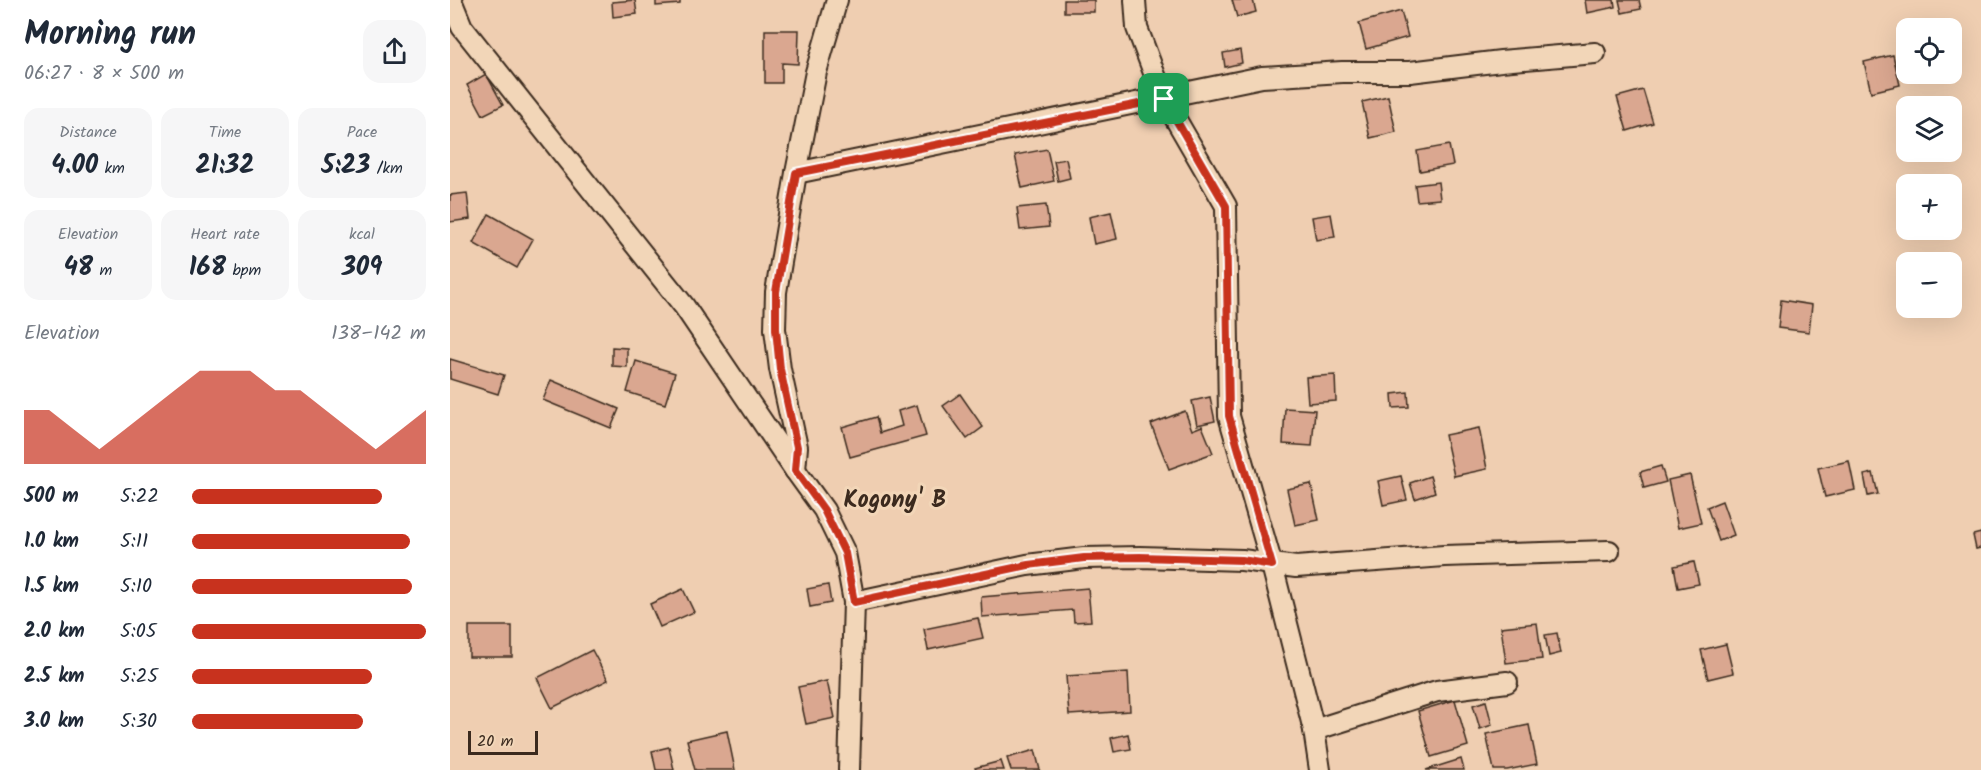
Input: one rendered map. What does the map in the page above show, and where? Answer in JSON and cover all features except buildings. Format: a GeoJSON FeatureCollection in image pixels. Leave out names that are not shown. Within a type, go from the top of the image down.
{"type":"FeatureCollection","features":[{"type":"Feature","properties":{"kind":"street"},"geometry":{"type":"LineString","coordinates":[[450,0],[456,30],[684,306],[824,510],[845,553],[854,602],[849,770]]}},
{"type":"Feature","properties":{"kind":"street"},"geometry":{"type":"LineString","coordinates":[[795,470],[797,447],[780,369],[776,329],[776,292],[816,72],[837,0]]}},
{"type":"Feature","properties":{"kind":"street"},"geometry":{"type":"LineString","coordinates":[[1135,0],[1137,28],[1164,99],[1226,206],[1229,416],[1272,565],[1314,730],[1320,770]]}},
{"type":"Feature","properties":{"kind":"street"},"geometry":{"type":"LineString","coordinates":[[796,173],[1262,77],[1342,72],[1410,72],[1595,53]]}},
{"type":"Feature","properties":{"kind":"street"},"geometry":{"type":"LineString","coordinates":[[854,602],[1028,565],[1084,558],[1242,560],[1272,565],[1322,566],[1444,556],[1609,551]]}},
{"type":"Feature","properties":{"kind":"street"},"geometry":{"type":"LineString","coordinates":[[1314,730],[1437,691],[1507,682]]}},
{"type":"Feature","properties":{"kind":"district","name":"Kogony' B"},"geometry":{"type":"Point","coordinates":[895,499]}},
{"type":"Feature","properties":{"kind":"route"},"geometry":{"type":"LineString","coordinates":[[1164,99],[1226,206],[1229,416],[1272,565],[1242,560],[1084,558],[1028,565],[854,602],[845,553],[824,510],[795,470],[797,447],[794,426],[780,369],[776,329],[776,292],[796,173],[1164,99]]}}]}
